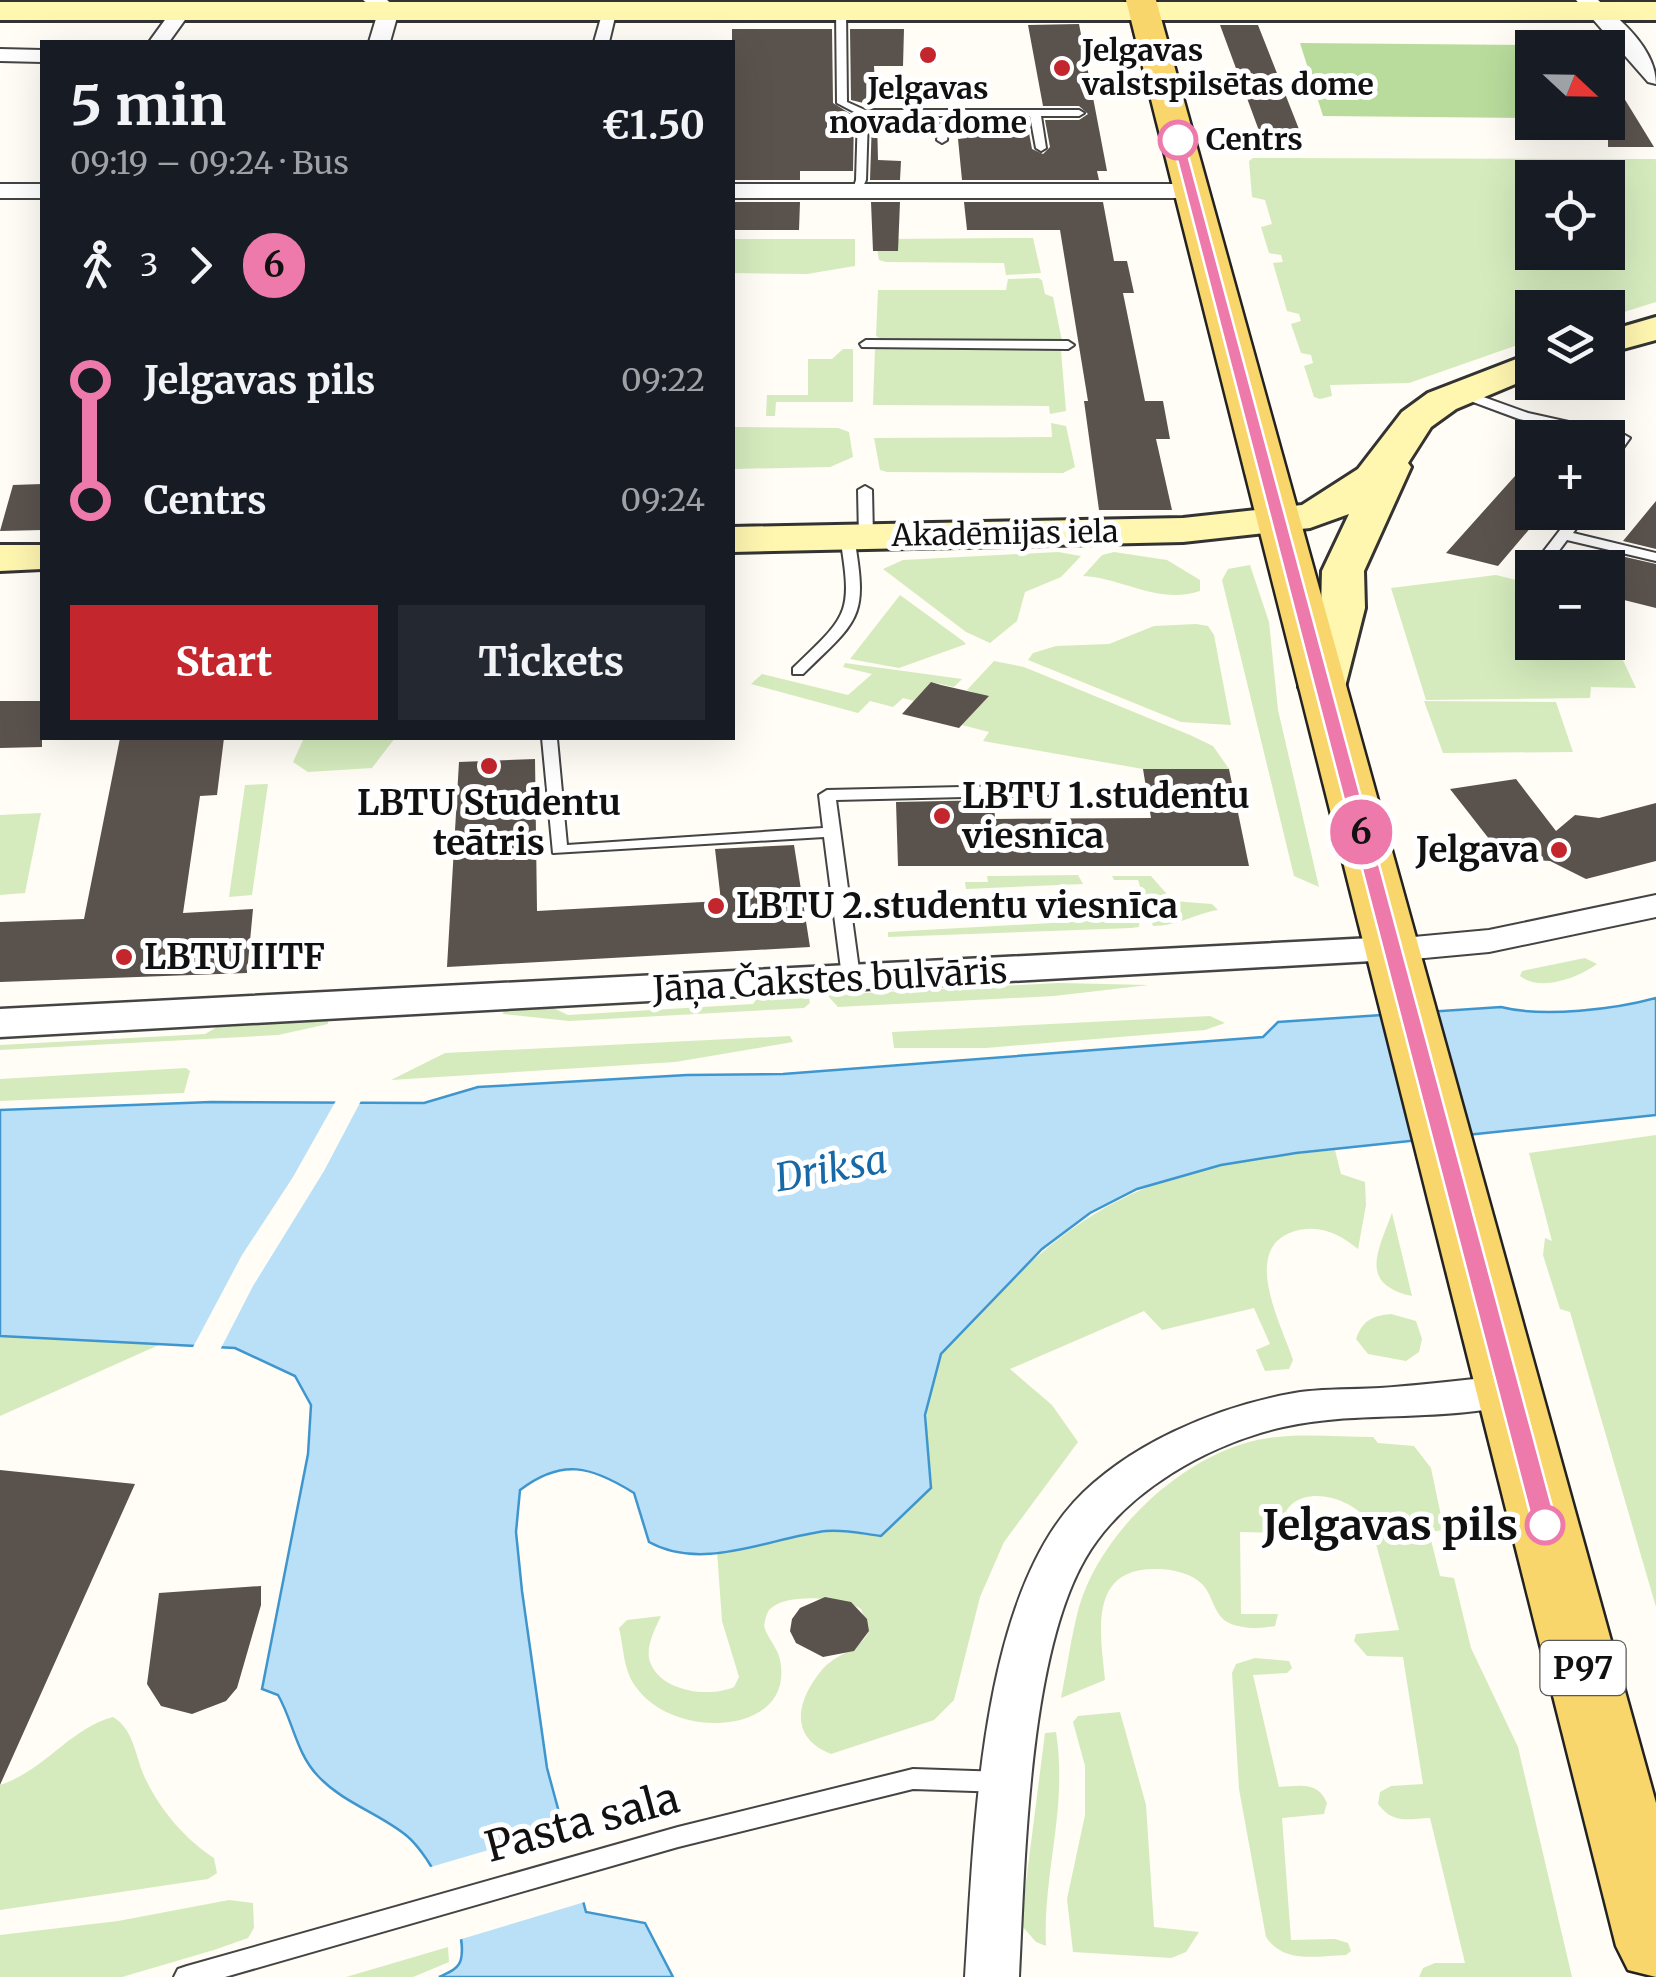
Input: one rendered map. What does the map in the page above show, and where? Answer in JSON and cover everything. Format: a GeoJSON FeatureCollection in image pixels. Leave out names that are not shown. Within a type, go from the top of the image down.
{"type":"FeatureCollection","features":[{"type":"Feature","properties":{"kind":"main road"},"geometry":{"type":"LineString","coordinates":[[0,11],[129,5],[182,10],[292,5],[619,9],[738,5],[842,10],[917,5],[1354,5],[1593,6],[1656,12]]}},
{"type":"Feature","properties":{"kind":"main road","name":"P97"},"geometry":{"type":"LineString","coordinates":[[1142,5],[1656,1946]]}},
{"type":"Feature","properties":{"kind":"main road"},"geometry":{"type":"LineString","coordinates":[[1322,687],[1343,608],[1347,556],[1396,452],[1416,420],[1461,393],[1515,371]]}},
{"type":"Feature","properties":{"kind":"main road","name":"Akadēmijas iela"},"geometry":{"type":"LineString","coordinates":[[735,540],[1183,530],[1278,522],[1336,505],[1396,452]]}},
{"type":"Feature","properties":{"kind":"main road"},"geometry":{"type":"LineString","coordinates":[[0,558],[40,556]]}},
{"type":"Feature","properties":{"kind":"street"},"geometry":{"type":"LineString","coordinates":[[380,40],[381,5]]}},
{"type":"Feature","properties":{"kind":"street"},"geometry":{"type":"LineString","coordinates":[[1593,6],[1656,77]]}},
{"type":"Feature","properties":{"kind":"street"},"geometry":{"type":"LineString","coordinates":[[603,40],[619,9]]}},
{"type":"Feature","properties":{"kind":"street"},"geometry":{"type":"LineString","coordinates":[[160,40],[182,10]]}},
{"type":"Feature","properties":{"kind":"street"},"geometry":{"type":"LineString","coordinates":[[0,72],[10,55],[40,56]]}},
{"type":"Feature","properties":{"kind":"street"},"geometry":{"type":"LineString","coordinates":[[735,190],[1191,191]]}},
{"type":"Feature","properties":{"kind":"street"},"geometry":{"type":"LineString","coordinates":[[0,191],[40,191]]}},
{"type":"Feature","properties":{"kind":"street","name":"Jāņa Čakstes bulvāris"},"geometry":{"type":"LineString","coordinates":[[0,1023],[1392,950],[1489,941],[1656,906]]}},
{"type":"Feature","properties":{"kind":"street"},"geometry":{"type":"LineString","coordinates":[[992,1977],[1004,1782],[1033,1637],[1055,1567],[1088,1517],[1136,1476],[1202,1440],[1277,1412],[1509,1390]]}},
{"type":"Feature","properties":{"kind":"lane"},"geometry":{"type":"LineString","coordinates":[[842,10],[842,103],[863,114],[1079,113]]}},
{"type":"Feature","properties":{"kind":"lane"},"geometry":{"type":"LineString","coordinates":[[924,113],[923,121],[943,128],[942,140]]}},
{"type":"Feature","properties":{"kind":"lane"},"geometry":{"type":"LineString","coordinates":[[1036,113],[1041,148]]}},
{"type":"Feature","properties":{"kind":"lane"},"geometry":{"type":"LineString","coordinates":[[856,191],[862,180],[863,114]]}},
{"type":"Feature","properties":{"kind":"lane"},"geometry":{"type":"LineString","coordinates":[[866,344],[1068,345]]}},
{"type":"Feature","properties":{"kind":"lane"},"geometry":{"type":"LineString","coordinates":[[1461,393],[1542,420]]}},
{"type":"Feature","properties":{"kind":"lane"},"geometry":{"type":"LineString","coordinates":[[798,671],[853,618],[856,537],[865,490]]}},
{"type":"Feature","properties":{"kind":"lane"},"geometry":{"type":"LineString","coordinates":[[1552,550],[1568,530]]}},
{"type":"Feature","properties":{"kind":"lane"},"geometry":{"type":"LineString","coordinates":[[1564,535],[1656,558]]}},
{"type":"Feature","properties":{"kind":"lane"},"geometry":{"type":"LineString","coordinates":[[549,740],[559,850],[831,832]]}},
{"type":"Feature","properties":{"kind":"lane"},"geometry":{"type":"LineString","coordinates":[[852,977],[827,794],[1048,790]]}},
{"type":"Feature","properties":{"kind":"lane","name":"Pasta sala"},"geometry":{"type":"LineString","coordinates":[[187,1977],[385,1917],[678,1837],[913,1779],[1004,1782]]}},
{"type":"Feature","properties":{"kind":"green space"},"geometry":{"type":"Polygon","coordinates":[[[1300,43],[1515,45],[1515,118],[1323,116],[1300,43]]]}},
{"type":"Feature","properties":{"kind":"green space"},"geometry":{"type":"Polygon","coordinates":[[[1253,158],[1656,159],[1656,302],[1625,312],[1625,290],[1515,290],[1515,346],[1409,383],[1330,385],[1332,396],[1320,399],[1314,397],[1304,366],[1313,363],[1311,355],[1301,353],[1291,324],[1301,321],[1299,314],[1287,311],[1273,263],[1283,262],[1281,255],[1269,253],[1261,227],[1272,224],[1265,200],[1252,197],[1249,161],[1253,158]]]}},
{"type":"Feature","properties":{"kind":"green space"},"geometry":{"type":"Polygon","coordinates":[[[1033,238],[1041,273],[1006,275],[1004,263],[886,262],[879,260],[876,242],[882,239],[1033,238]]]}},
{"type":"Feature","properties":{"kind":"green space"},"geometry":{"type":"Polygon","coordinates":[[[735,239],[855,239],[855,266],[807,274],[735,273],[735,239]]]}},
{"type":"Feature","properties":{"kind":"green space"},"geometry":{"type":"Polygon","coordinates":[[[1038,278],[1045,294],[1053,297],[1062,341],[882,340],[876,336],[878,290],[1006,290],[1008,279],[1038,278]]]}},
{"type":"Feature","properties":{"kind":"green space"},"geometry":{"type":"Polygon","coordinates":[[[875,348],[1055,348],[1061,351],[1066,411],[1050,414],[1049,406],[873,405],[875,348]]]}},
{"type":"Feature","properties":{"kind":"green space"},"geometry":{"type":"Polygon","coordinates":[[[843,349],[853,349],[853,402],[776,402],[775,416],[766,416],[767,395],[808,395],[808,359],[832,359],[843,349]]]}},
{"type":"Feature","properties":{"kind":"green space"},"geometry":{"type":"Polygon","coordinates":[[[1051,423],[1066,426],[1075,467],[1063,473],[887,472],[880,470],[874,438],[1052,437],[1051,423]]]}},
{"type":"Feature","properties":{"kind":"green space"},"geometry":{"type":"Polygon","coordinates":[[[735,427],[838,428],[849,432],[853,457],[830,467],[735,469],[735,427]]]}},
{"type":"Feature","properties":{"kind":"green space"},"geometry":{"type":"Polygon","coordinates":[[[1058,552],[1081,556],[1061,577],[1025,592],[1017,621],[990,643],[966,632],[883,569],[903,560],[1058,552]]]}},
{"type":"Feature","properties":{"kind":"green space"},"geometry":{"type":"Polygon","coordinates":[[[1114,552],[1167,560],[1200,580],[1200,591],[1170,595],[1083,576],[1102,555],[1114,552]]]}},
{"type":"Feature","properties":{"kind":"green space"},"geometry":{"type":"Polygon","coordinates":[[[1250,565],[1269,622],[1278,710],[1319,887],[1294,876],[1222,580],[1228,569],[1250,565]]]}},
{"type":"Feature","properties":{"kind":"green space"},"geometry":{"type":"Polygon","coordinates":[[[1496,575],[1515,580],[1515,660],[1623,660],[1636,688],[1591,687],[1590,698],[1426,700],[1391,588],[1496,575]]]}},
{"type":"Feature","properties":{"kind":"green space"},"geometry":{"type":"Polygon","coordinates":[[[900,595],[966,644],[899,668],[850,659],[900,595]]]}},
{"type":"Feature","properties":{"kind":"green space"},"geometry":{"type":"Polygon","coordinates":[[[1154,626],[1208,626],[1214,635],[1231,725],[1181,722],[1028,660],[1033,653],[1056,646],[1109,644],[1154,626]]]}},
{"type":"Feature","properties":{"kind":"green space"},"geometry":{"type":"Polygon","coordinates":[[[994,661],[1024,667],[1190,735],[1213,746],[1229,769],[1143,769],[983,741],[989,732],[962,725],[988,697],[967,690],[994,661]]]}},
{"type":"Feature","properties":{"kind":"green space"},"geometry":{"type":"Polygon","coordinates":[[[845,663],[962,679],[954,687],[931,682],[914,701],[903,698],[893,707],[870,701],[858,713],[751,684],[762,674],[848,695],[872,674],[843,667],[845,663]]]}},
{"type":"Feature","properties":{"kind":"green space"},"geometry":{"type":"Polygon","coordinates":[[[1424,701],[1556,702],[1573,752],[1443,753],[1424,701]]]}},
{"type":"Feature","properties":{"kind":"green space"},"geometry":{"type":"Polygon","coordinates":[[[303,740],[393,740],[372,768],[308,772],[293,762],[303,740]]]}},
{"type":"Feature","properties":{"kind":"green space"},"geometry":{"type":"Polygon","coordinates":[[[268,784],[252,895],[229,897],[245,785],[268,784]]]}},
{"type":"Feature","properties":{"kind":"green space"},"geometry":{"type":"Polygon","coordinates":[[[41,813],[25,893],[0,895],[0,815],[41,813]]]}},
{"type":"Feature","properties":{"kind":"green space"},"geometry":{"type":"Polygon","coordinates":[[[1078,875],[1083,884],[966,889],[965,882],[988,882],[987,876],[1078,875]]]}},
{"type":"Feature","properties":{"kind":"green space"},"geometry":{"type":"Polygon","coordinates":[[[1112,876],[1151,876],[1173,901],[1212,904],[1218,910],[1153,926],[1138,880],[1114,880],[1112,876]]]}},
{"type":"Feature","properties":{"kind":"green space"},"geometry":{"type":"Polygon","coordinates":[[[1140,918],[1139,927],[1131,928],[888,937],[888,932],[1140,918]]]}},
{"type":"Feature","properties":{"kind":"green space"},"geometry":{"type":"Polygon","coordinates":[[[1585,958],[1597,964],[1559,981],[1538,983],[1520,976],[1522,971],[1585,958]]]}},
{"type":"Feature","properties":{"kind":"green space"},"geometry":{"type":"Polygon","coordinates":[[[1059,983],[1149,985],[1054,996],[838,1007],[827,995],[1059,983]]]}},
{"type":"Feature","properties":{"kind":"green space"},"geometry":{"type":"Polygon","coordinates":[[[808,994],[810,1003],[804,1008],[569,1021],[503,1014],[504,1009],[553,1008],[568,1015],[753,1004],[759,996],[808,994]]]}},
{"type":"Feature","properties":{"kind":"green space"},"geometry":{"type":"Polygon","coordinates":[[[1210,1016],[1225,1023],[1205,1030],[986,1048],[894,1048],[892,1032],[1210,1016]]]}},
{"type":"Feature","properties":{"kind":"green space"},"geometry":{"type":"Polygon","coordinates":[[[328,1019],[328,1024],[278,1035],[0,1050],[0,1045],[205,1034],[224,1023],[328,1019]]]}},
{"type":"Feature","properties":{"kind":"green space"},"geometry":{"type":"Polygon","coordinates":[[[790,1036],[793,1042],[675,1062],[391,1080],[445,1053],[790,1036]]]}},
{"type":"Feature","properties":{"kind":"green space"},"geometry":{"type":"Polygon","coordinates":[[[186,1068],[190,1071],[184,1093],[0,1101],[0,1079],[186,1068]]]}},
{"type":"Feature","properties":{"kind":"green space"},"geometry":{"type":"Polygon","coordinates":[[[1656,1135],[1656,1607],[1570,1312],[1560,1309],[1543,1255],[1545,1238],[1552,1241],[1529,1153],[1656,1135]]]}},
{"type":"Feature","properties":{"kind":"green space"},"geometry":{"type":"Polygon","coordinates":[[[1335,1150],[1341,1174],[1365,1182],[1366,1205],[1358,1249],[1331,1232],[1307,1229],[1281,1238],[1270,1251],[1268,1286],[1293,1360],[1289,1369],[1265,1371],[1256,1350],[1270,1344],[1254,1308],[1162,1330],[1144,1311],[1010,1369],[1052,1405],[1078,1442],[1004,1542],[980,1597],[954,1700],[934,1720],[831,1754],[808,1738],[801,1718],[806,1695],[827,1665],[859,1644],[869,1631],[861,1609],[828,1599],[787,1601],[769,1610],[764,1626],[779,1656],[780,1685],[769,1704],[751,1716],[728,1722],[702,1722],[676,1716],[653,1704],[636,1687],[626,1666],[619,1628],[627,1620],[661,1616],[649,1650],[650,1662],[664,1680],[699,1692],[734,1687],[739,1677],[722,1621],[717,1551],[831,1531],[881,1536],[931,1488],[927,1401],[942,1353],[1039,1255],[1076,1226],[1114,1203],[1192,1173],[1235,1163],[1335,1150]]]}},
{"type":"Feature","properties":{"kind":"green space"},"geometry":{"type":"Polygon","coordinates":[[[1392,1213],[1412,1296],[1395,1291],[1378,1274],[1378,1253],[1392,1213]]]}},
{"type":"Feature","properties":{"kind":"green space"},"geometry":{"type":"Polygon","coordinates":[[[1391,1314],[1416,1321],[1422,1339],[1419,1352],[1406,1361],[1368,1354],[1356,1339],[1369,1320],[1391,1314]]]}},
{"type":"Feature","properties":{"kind":"green space"},"geometry":{"type":"Polygon","coordinates":[[[0,1336],[161,1344],[0,1416],[0,1336]]]}},
{"type":"Feature","properties":{"kind":"green space"},"geometry":{"type":"Polygon","coordinates":[[[1373,1437],[1378,1443],[1414,1446],[1431,1468],[1444,1530],[1429,1532],[1440,1576],[1454,1578],[1471,1648],[1518,1747],[1572,1977],[1419,1977],[1423,1968],[1435,1963],[1465,1963],[1430,1818],[1395,1817],[1378,1804],[1380,1792],[1391,1786],[1423,1784],[1403,1657],[1367,1656],[1354,1641],[1356,1634],[1399,1630],[1371,1525],[1348,1504],[1333,1498],[1304,1498],[1292,1504],[1284,1516],[1282,1533],[1240,1532],[1241,1614],[1278,1614],[1275,1626],[1252,1628],[1229,1623],[1220,1616],[1203,1585],[1182,1573],[1159,1569],[1136,1571],[1120,1578],[1109,1590],[1101,1623],[1105,1680],[1061,1698],[1076,1618],[1090,1579],[1125,1526],[1173,1481],[1228,1449],[1257,1440],[1373,1437]]]}},
{"type":"Feature","properties":{"kind":"green space"},"geometry":{"type":"Polygon","coordinates":[[[1255,1658],[1289,1661],[1292,1668],[1287,1673],[1253,1675],[1279,1787],[1313,1788],[1327,1803],[1324,1814],[1282,1818],[1291,1940],[1335,1939],[1348,1943],[1351,1951],[1346,1955],[1292,1955],[1273,1946],[1266,1937],[1239,1789],[1232,1673],[1236,1664],[1255,1658]]]}},
{"type":"Feature","properties":{"kind":"green space"},"geometry":{"type":"Polygon","coordinates":[[[1120,1712],[1146,1805],[1154,1927],[1199,1932],[1186,1952],[1171,1958],[1073,1952],[1067,1899],[1085,1815],[1085,1766],[1073,1722],[1078,1716],[1120,1712]]]}},
{"type":"Feature","properties":{"kind":"green space"},"geometry":{"type":"Polygon","coordinates":[[[113,1717],[126,1729],[159,1803],[184,1834],[214,1858],[217,1873],[208,1879],[0,1910],[0,1785],[30,1770],[83,1731],[113,1717]]]}},
{"type":"Feature","properties":{"kind":"green space"},"geometry":{"type":"Polygon","coordinates":[[[1056,1732],[1059,1787],[1046,1946],[1036,1942],[1023,1927],[1023,1906],[1045,1733],[1056,1732]]]}},
{"type":"Feature","properties":{"kind":"green space"},"geometry":{"type":"Polygon","coordinates":[[[229,1900],[253,1903],[254,1928],[248,1938],[214,1950],[122,1977],[0,1977],[0,1935],[118,1921],[229,1900]]]}},
{"type":"Feature","properties":{"kind":"green space"},"geometry":{"type":"Polygon","coordinates":[[[448,1947],[449,1962],[413,1977],[346,1977],[448,1947]]]}},
{"type":"Feature","properties":{"kind":"water","name":"Driksa"},"geometry":{"type":"Polygon","coordinates":[[[1656,998],[1656,1115],[1296,1153],[1221,1165],[1137,1189],[1090,1213],[1042,1249],[941,1354],[925,1415],[931,1488],[881,1536],[826,1531],[714,1554],[691,1554],[649,1542],[634,1493],[604,1477],[577,1469],[563,1470],[549,1473],[520,1490],[516,1532],[547,1768],[586,1912],[645,1923],[673,1977],[439,1977],[458,1965],[462,1945],[446,1893],[427,1859],[407,1836],[339,1794],[318,1776],[305,1757],[278,1695],[262,1689],[308,1454],[311,1405],[295,1376],[235,1348],[0,1336],[0,1110],[211,1102],[424,1103],[478,1087],[687,1075],[783,1074],[1263,1037],[1278,1022],[1501,1007],[1538,1012],[1580,1011],[1656,998]]]}},
{"type":"Feature","properties":{"kind":"pier"},"geometry":{"type":"Polygon","coordinates":[[[338,1097],[363,1097],[219,1352],[192,1349],[242,1255],[293,1177],[338,1097]]]}},
{"type":"Feature","properties":{"kind":"pier"},"geometry":{"type":"Polygon","coordinates":[[[568,1827],[588,1901],[455,1941],[454,1926],[427,1868],[568,1827]]]}},
{"type":"Feature","properties":{"kind":"building"},"geometry":{"type":"Polygon","coordinates":[[[1079,24],[1107,171],[1097,171],[1099,180],[962,180],[958,139],[967,138],[966,122],[1027,122],[1032,149],[1043,154],[1050,147],[1045,120],[1079,120],[1088,114],[1079,106],[1043,106],[1028,25],[1079,24]]]}},
{"type":"Feature","properties":{"kind":"building"},"geometry":{"type":"Polygon","coordinates":[[[1220,25],[1258,25],[1306,147],[1265,147],[1220,25]]]}},
{"type":"Feature","properties":{"kind":"building"},"geometry":{"type":"Polygon","coordinates":[[[732,29],[832,29],[833,103],[854,116],[853,171],[800,171],[800,180],[735,180],[732,29]]]}},
{"type":"Feature","properties":{"kind":"building"},"geometry":{"type":"Polygon","coordinates":[[[850,29],[904,29],[903,66],[874,66],[876,106],[851,100],[850,29]]]}},
{"type":"Feature","properties":{"kind":"building"},"geometry":{"type":"Polygon","coordinates":[[[1625,100],[1654,147],[1608,147],[1608,140],[1625,140],[1625,100]]]}},
{"type":"Feature","properties":{"kind":"building"},"geometry":{"type":"Polygon","coordinates":[[[872,120],[877,120],[878,160],[901,161],[900,180],[870,180],[872,120]]]}},
{"type":"Feature","properties":{"kind":"building"},"geometry":{"type":"Polygon","coordinates":[[[735,202],[800,202],[799,230],[735,230],[735,202]]]}},
{"type":"Feature","properties":{"kind":"building"},"geometry":{"type":"Polygon","coordinates":[[[871,202],[900,202],[898,251],[873,251],[871,202]]]}},
{"type":"Feature","properties":{"kind":"building"},"geometry":{"type":"Polygon","coordinates":[[[964,202],[1103,202],[1114,261],[1127,261],[1134,293],[1123,293],[1145,401],[1163,401],[1170,439],[1156,439],[1172,510],[1099,510],[1084,401],[1088,401],[1060,230],[967,230],[964,202]]]}},
{"type":"Feature","properties":{"kind":"building"},"geometry":{"type":"Polygon","coordinates":[[[1515,476],[1515,530],[1529,530],[1498,566],[1446,553],[1515,476]]]}},
{"type":"Feature","properties":{"kind":"building"},"geometry":{"type":"Polygon","coordinates":[[[40,484],[40,530],[0,531],[13,485],[40,484]]]}},
{"type":"Feature","properties":{"kind":"building"},"geometry":{"type":"Polygon","coordinates":[[[1656,501],[1656,549],[1623,541],[1656,501]]]}},
{"type":"Feature","properties":{"kind":"building"},"geometry":{"type":"Polygon","coordinates":[[[1625,557],[1656,564],[1656,608],[1625,600],[1625,557]]]}},
{"type":"Feature","properties":{"kind":"building"},"geometry":{"type":"Polygon","coordinates":[[[931,682],[989,696],[959,728],[902,714],[931,682]]]}},
{"type":"Feature","properties":{"kind":"building"},"geometry":{"type":"Polygon","coordinates":[[[0,701],[40,701],[42,747],[0,748],[0,701]]]}},
{"type":"Feature","properties":{"kind":"building"},"geometry":{"type":"Polygon","coordinates":[[[120,740],[224,740],[217,795],[200,796],[183,913],[253,909],[247,973],[0,982],[0,922],[84,919],[120,740]]]}},
{"type":"Feature","properties":{"kind":"building","name":"LBTU 2.studentu viesnīca"},"geometry":{"type":"Polygon","coordinates":[[[535,759],[537,911],[721,901],[715,849],[794,845],[810,947],[447,967],[459,762],[535,759]]]}},
{"type":"Feature","properties":{"kind":"building","name":"LBTU 1.studentu viesnīca"},"geometry":{"type":"Polygon","coordinates":[[[1143,769],[1229,769],[1249,866],[898,866],[896,802],[994,800],[995,819],[1151,818],[1143,769]]]}},
{"type":"Feature","properties":{"kind":"building"},"geometry":{"type":"Polygon","coordinates":[[[1516,779],[1556,831],[1575,815],[1599,818],[1656,803],[1656,861],[1586,879],[1550,861],[1504,858],[1450,789],[1516,779]]]}},
{"type":"Feature","properties":{"kind":"building"},"geometry":{"type":"Polygon","coordinates":[[[0,1470],[135,1484],[0,1785],[0,1470]]]}},
{"type":"Feature","properties":{"kind":"building"},"geometry":{"type":"Polygon","coordinates":[[[261,1586],[261,1605],[237,1688],[226,1701],[192,1714],[161,1706],[147,1684],[159,1593],[261,1586]]]}},
{"type":"Feature","properties":{"kind":"building"},"geometry":{"type":"Polygon","coordinates":[[[825,1597],[851,1602],[867,1619],[869,1631],[854,1651],[823,1657],[796,1643],[790,1631],[792,1619],[800,1608],[825,1597]]]}},
{"type":"Feature","properties":{"kind":"bus line","name":"6"},"geometry":{"type":"LineString","coordinates":[[1178,140],[1545,1525]]}},
{"type":"Feature","properties":{"kind":"place","name":"Jelgavas novada dome"},"geometry":{"type":"Point","coordinates":[928,55]}},
{"type":"Feature","properties":{"kind":"place","name":"Jelgavas valstspilsētas dome"},"geometry":{"type":"Point","coordinates":[1062,68]}},
{"type":"Feature","properties":{"kind":"place","name":"Centrs"},"geometry":{"type":"Point","coordinates":[1178,140]}},
{"type":"Feature","properties":{"kind":"place","name":"LBTU Studentu teātris"},"geometry":{"type":"Point","coordinates":[489,766]}},
{"type":"Feature","properties":{"kind":"place","name":"LBTU 1.studentu viesnīca"},"geometry":{"type":"Point","coordinates":[942,816]}},
{"type":"Feature","properties":{"kind":"place","name":"Jelgava"},"geometry":{"type":"Point","coordinates":[1559,850]}},
{"type":"Feature","properties":{"kind":"place","name":"LBTU 2.studentu viesnīca"},"geometry":{"type":"Point","coordinates":[716,906]}},
{"type":"Feature","properties":{"kind":"place","name":"LBTU IITF"},"geometry":{"type":"Point","coordinates":[124,957]}},
{"type":"Feature","properties":{"kind":"place","name":"Jelgavas pils"},"geometry":{"type":"Point","coordinates":[1545,1525]}}]}
